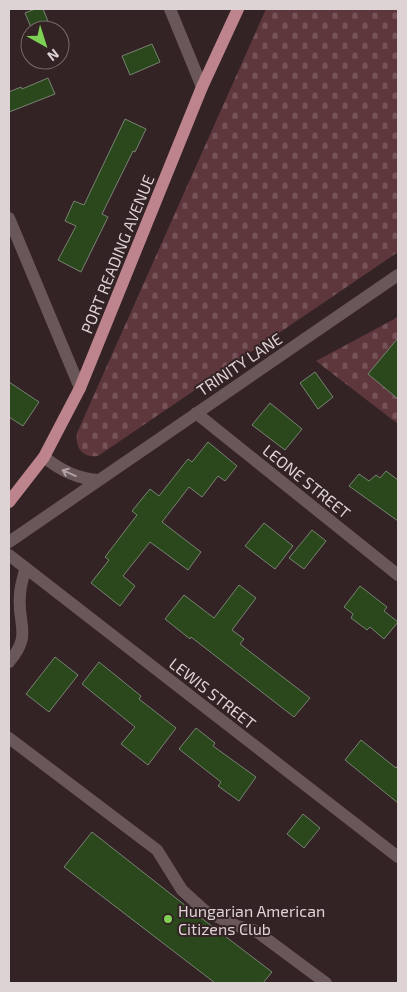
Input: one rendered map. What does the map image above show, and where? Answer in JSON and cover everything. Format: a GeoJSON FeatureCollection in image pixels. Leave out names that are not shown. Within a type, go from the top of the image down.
{"type":"FeatureCollection","features":[{"type":"Feature","properties":{"kind":"main road","name":"PORT READING AVENUE"},"geometry":{"type":"LineString","coordinates":[[9,502],[44,457],[80,388],[202,87],[238,9]]}},
{"type":"Feature","properties":{"kind":"street"},"geometry":{"type":"LineString","coordinates":[[170,9],[202,87]]}},
{"type":"Feature","properties":{"kind":"street"},"geometry":{"type":"LineString","coordinates":[[9,218],[80,388]]}},
{"type":"Feature","properties":{"kind":"street","name":"TRINITY LANE"},"geometry":{"type":"LineString","coordinates":[[9,542],[398,275]]}},
{"type":"Feature","properties":{"kind":"street","name":"LEONE STREET"},"geometry":{"type":"LineString","coordinates":[[196,413],[398,575]]}},
{"type":"Feature","properties":{"kind":"street"},"geometry":{"type":"LineString","coordinates":[[44,457],[58,467],[77,476],[98,480]]}},
{"type":"Feature","properties":{"kind":"street","name":"LEWIS STREET"},"geometry":{"type":"LineString","coordinates":[[9,555],[398,857]]}},
{"type":"Feature","properties":{"kind":"street"},"geometry":{"type":"LineString","coordinates":[[9,662],[18,651],[23,635],[20,595],[26,568]]}},
{"type":"Feature","properties":{"kind":"street"},"geometry":{"type":"LineString","coordinates":[[9,738],[157,850],[182,890],[204,911],[237,926],[256,932],[326,983]]}},
{"type":"Feature","properties":{"kind":"green space"},"geometry":{"type":"Polygon","coordinates":[[[266,9],[398,9],[398,252],[98,456],[88,456],[81,451],[77,444],[77,433],[266,9]]]}},
{"type":"Feature","properties":{"kind":"green space"},"geometry":{"type":"Polygon","coordinates":[[[398,317],[398,424],[316,361],[398,317]]]}},
{"type":"Feature","properties":{"kind":"building"},"geometry":{"type":"Polygon","coordinates":[[[35,9],[43,9],[48,20],[28,20],[25,13],[35,9]]]}},
{"type":"Feature","properties":{"kind":"building"},"geometry":{"type":"Polygon","coordinates":[[[152,44],[160,62],[130,75],[122,56],[152,44]]]}},
{"type":"Feature","properties":{"kind":"building"},"geometry":{"type":"Polygon","coordinates":[[[48,78],[55,94],[9,112],[9,92],[21,87],[22,89],[48,78]]]}},
{"type":"Feature","properties":{"kind":"building"},"geometry":{"type":"Polygon","coordinates":[[[125,119],[146,129],[102,214],[108,217],[81,272],[58,260],[76,226],[65,221],[74,201],[84,205],[125,119]]]}},
{"type":"Feature","properties":{"kind":"building"},"geometry":{"type":"Polygon","coordinates":[[[398,338],[398,399],[368,374],[398,338]]]}},
{"type":"Feature","properties":{"kind":"building"},"geometry":{"type":"Polygon","coordinates":[[[315,372],[333,397],[318,409],[300,383],[315,372]]]}},
{"type":"Feature","properties":{"kind":"building"},"geometry":{"type":"Polygon","coordinates":[[[9,382],[39,402],[23,426],[9,417],[9,382]]]}},
{"type":"Feature","properties":{"kind":"building"},"geometry":{"type":"Polygon","coordinates":[[[270,403],[302,429],[285,450],[252,425],[270,403]]]}},
{"type":"Feature","properties":{"kind":"building"},"geometry":{"type":"Polygon","coordinates":[[[208,442],[237,466],[225,481],[218,476],[202,497],[189,487],[162,522],[201,552],[188,570],[150,542],[123,576],[135,586],[120,606],[91,583],[109,560],[105,557],[137,515],[132,511],[150,489],[159,496],[188,459],[192,462],[208,442]]]}},
{"type":"Feature","properties":{"kind":"building"},"geometry":{"type":"Polygon","coordinates":[[[386,471],[398,480],[398,521],[349,486],[359,474],[369,481],[376,475],[380,478],[386,471]]]}},
{"type":"Feature","properties":{"kind":"building"},"geometry":{"type":"Polygon","coordinates":[[[264,523],[293,546],[275,569],[245,546],[264,523]]]}},
{"type":"Feature","properties":{"kind":"building"},"geometry":{"type":"Polygon","coordinates":[[[312,530],[326,541],[304,569],[289,558],[312,530]]]}},
{"type":"Feature","properties":{"kind":"building"},"geometry":{"type":"Polygon","coordinates":[[[239,585],[256,598],[232,630],[244,639],[240,644],[310,698],[294,717],[165,619],[184,595],[214,618],[239,585]]]}},
{"type":"Feature","properties":{"kind":"building"},"geometry":{"type":"Polygon","coordinates":[[[360,586],[387,607],[384,611],[398,622],[384,639],[370,627],[367,630],[351,618],[353,614],[344,607],[360,586]]]}},
{"type":"Feature","properties":{"kind":"building"},"geometry":{"type":"Polygon","coordinates":[[[55,657],[78,675],[49,712],[26,694],[55,657]]]}},
{"type":"Feature","properties":{"kind":"building"},"geometry":{"type":"Polygon","coordinates":[[[99,662],[141,696],[139,699],[176,728],[148,765],[121,744],[135,727],[82,684],[99,662]]]}},
{"type":"Feature","properties":{"kind":"building"},"geometry":{"type":"Polygon","coordinates":[[[196,728],[215,743],[213,746],[256,777],[239,801],[218,786],[221,782],[179,749],[196,728]]]}},
{"type":"Feature","properties":{"kind":"building"},"geometry":{"type":"Polygon","coordinates":[[[361,740],[396,768],[398,765],[398,803],[345,760],[361,740]]]}},
{"type":"Feature","properties":{"kind":"building"},"geometry":{"type":"Polygon","coordinates":[[[303,814],[320,828],[304,848],[287,834],[303,814]]]}},
{"type":"Feature","properties":{"kind":"building","name":"Hungarian American Citizens Club"},"geometry":{"type":"Polygon","coordinates":[[[92,832],[272,972],[263,983],[215,983],[64,867],[92,832]]]}},
{"type":"Feature","properties":{"kind":"place","name":"Hungarian American Citizens Club"},"geometry":{"type":"Point","coordinates":[168,919]}}]}
